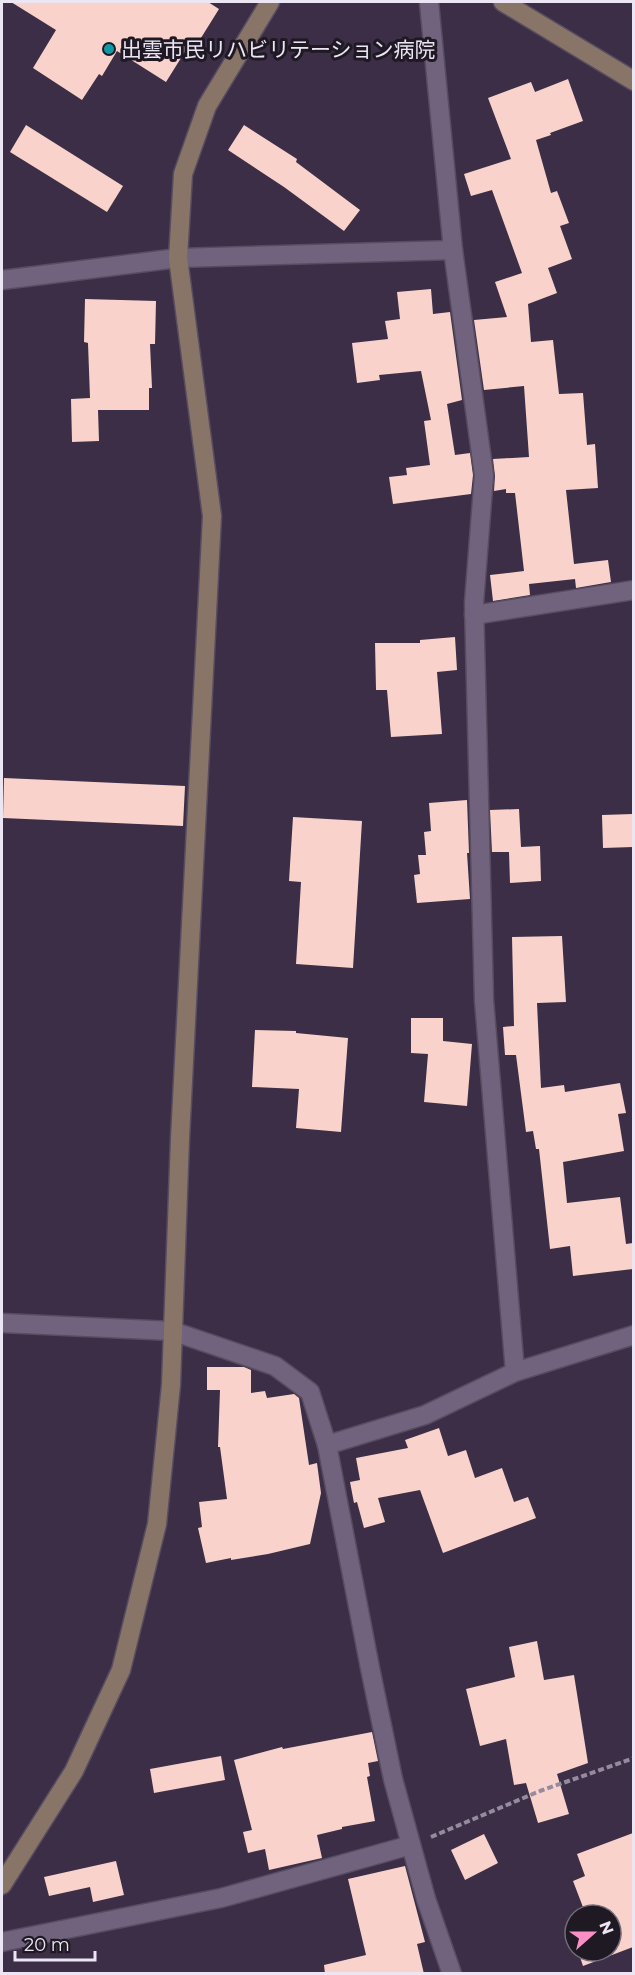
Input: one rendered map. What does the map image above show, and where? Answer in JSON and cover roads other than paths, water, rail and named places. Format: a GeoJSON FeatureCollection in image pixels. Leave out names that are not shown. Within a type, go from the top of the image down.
{"type":"FeatureCollection","features":[{"type":"Feature","properties":{"kind":"street"},"geometry":{"type":"LineString","coordinates":[[2,1885],[74,1771],[121,1670],[157,1524],[171,1385],[180,1139],[212,516],[178,258],[183,174],[207,106],[270,2]]}},
{"type":"Feature","properties":{"kind":"street"},"geometry":{"type":"LineString","coordinates":[[429,2],[453,250],[484,475],[474,615],[484,1000],[515,1372]]}},
{"type":"Feature","properties":{"kind":"street"},"geometry":{"type":"LineString","coordinates":[[503,2],[633,81]]}},
{"type":"Feature","properties":{"kind":"street"},"geometry":{"type":"LineString","coordinates":[[2,280],[178,258],[453,250]]}},
{"type":"Feature","properties":{"kind":"street"},"geometry":{"type":"LineString","coordinates":[[474,615],[633,590]]}},
{"type":"Feature","properties":{"kind":"street"},"geometry":{"type":"LineString","coordinates":[[2,1323],[172,1331],[275,1366],[310,1392],[327,1445],[369,1668],[393,1779],[426,1899],[452,1974]]}},
{"type":"Feature","properties":{"kind":"street"},"geometry":{"type":"LineString","coordinates":[[327,1445],[425,1415],[515,1372],[633,1335]]}},
{"type":"Feature","properties":{"kind":"street"},"geometry":{"type":"LineString","coordinates":[[2,1942],[221,1898],[411,1845]]}},
{"type":"Feature","properties":{"kind":"place","name":"出雲市民リハビリテーション病院"},"geometry":{"type":"Point","coordinates":[109,49]}}]}
